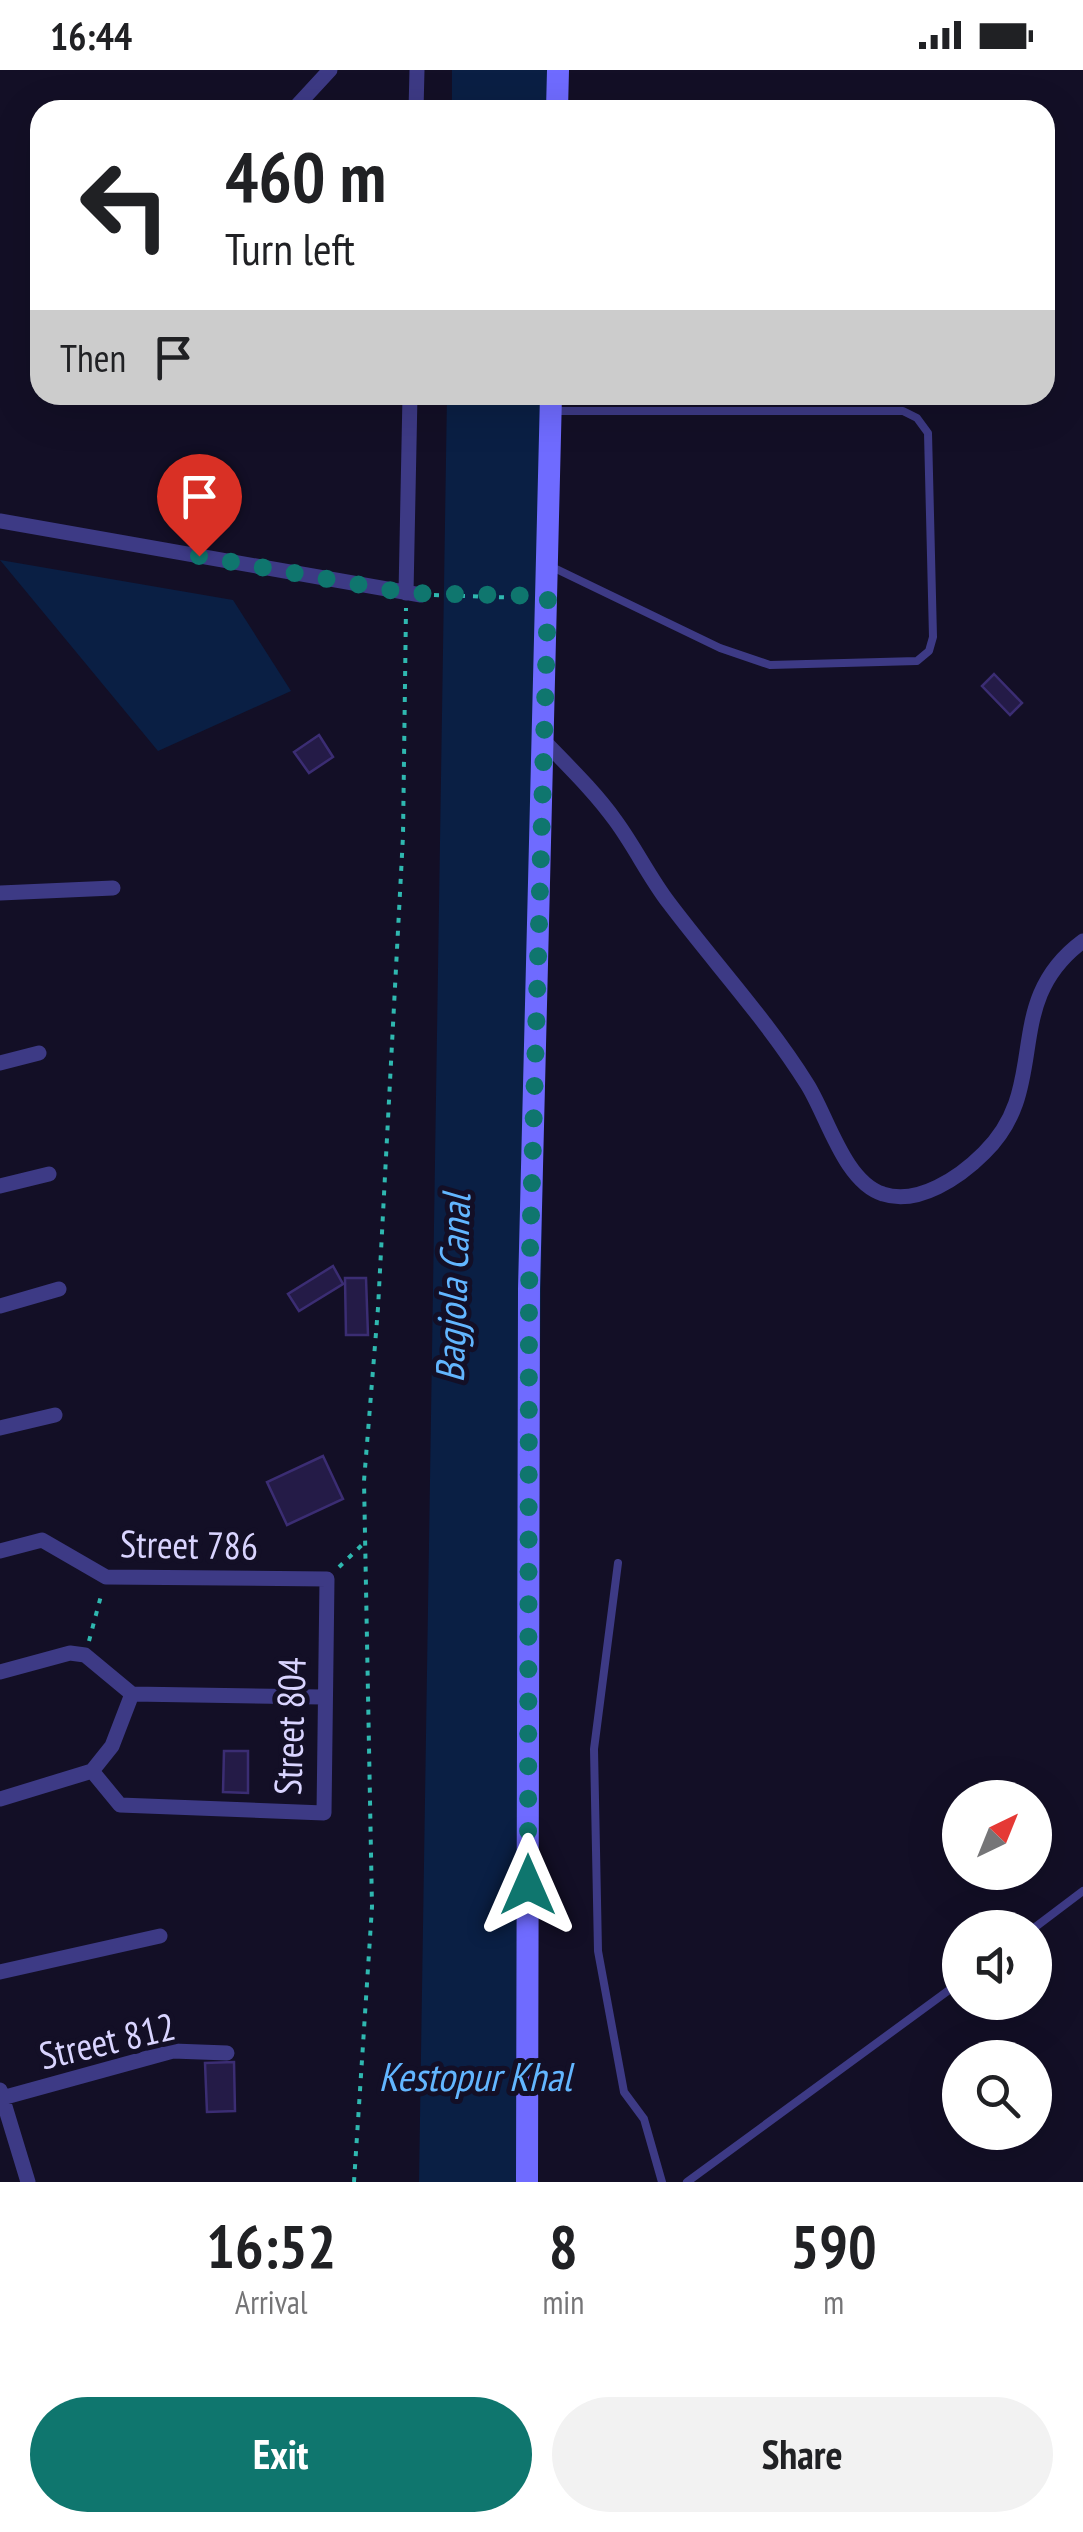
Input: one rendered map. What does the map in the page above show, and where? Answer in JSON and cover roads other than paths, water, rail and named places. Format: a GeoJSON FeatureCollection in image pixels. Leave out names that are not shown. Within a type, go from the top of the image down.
{"type":"FeatureCollection","features":[{"type":"Feature","properties":{"kind":"street"},"geometry":{"type":"LineString","coordinates":[[302,100],[330,70]]}},
{"type":"Feature","properties":{"kind":"street"},"geometry":{"type":"LineString","coordinates":[[416,100],[417,70]]}},
{"type":"Feature","properties":{"kind":"street"},"geometry":{"type":"LineString","coordinates":[[557,100],[558,70]]}},
{"type":"Feature","properties":{"kind":"street"},"geometry":{"type":"LineString","coordinates":[[0,521],[413,594],[410,405]]}},
{"type":"Feature","properties":{"kind":"street"},"geometry":{"type":"LineString","coordinates":[[527,2182],[529,1309],[544,742],[541,597],[548,565],[551,405]]}},
{"type":"Feature","properties":{"kind":"street"},"geometry":{"type":"LineString","coordinates":[[544,742],[614,818],[666,898],[791,1059],[855,1170],[880,1194],[902,1198],[931,1190],[960,1173],[1002,1134],[1024,1078],[1033,1005],[1044,982],[1083,941]]}},
{"type":"Feature","properties":{"kind":"street"},"geometry":{"type":"LineString","coordinates":[[0,893],[113,888]]}},
{"type":"Feature","properties":{"kind":"street"},"geometry":{"type":"LineString","coordinates":[[0,1063],[38,1053]]}},
{"type":"Feature","properties":{"kind":"street"},"geometry":{"type":"LineString","coordinates":[[0,1186],[48,1174]]}},
{"type":"Feature","properties":{"kind":"street"},"geometry":{"type":"LineString","coordinates":[[0,1306],[60,1289]]}},
{"type":"Feature","properties":{"kind":"street"},"geometry":{"type":"LineString","coordinates":[[0,1428],[55,1415]]}},
{"type":"Feature","properties":{"kind":"street","name":"Street 786"},"geometry":{"type":"LineString","coordinates":[[0,1551],[42,1540],[106,1577],[327,1579]]}},
{"type":"Feature","properties":{"kind":"street","name":"Street 804"},"geometry":{"type":"LineString","coordinates":[[92,1771],[120,1805],[324,1813],[322,1697],[327,1579]]}},
{"type":"Feature","properties":{"kind":"street"},"geometry":{"type":"LineString","coordinates":[[0,1672],[70,1652],[85,1655],[132,1694],[322,1697]]}},
{"type":"Feature","properties":{"kind":"street"},"geometry":{"type":"LineString","coordinates":[[0,1800],[92,1771],[112,1746],[132,1694]]}},
{"type":"Feature","properties":{"kind":"street"},"geometry":{"type":"LineString","coordinates":[[0,1972],[160,1936]]}},
{"type":"Feature","properties":{"kind":"street","name":"Street 812"},"geometry":{"type":"LineString","coordinates":[[1,2094],[173,2051],[227,2053]]}},
{"type":"Feature","properties":{"kind":"street"},"geometry":{"type":"LineString","coordinates":[[1,2094],[28,2182]]}},
{"type":"Feature","properties":{"kind":"lane"},"geometry":{"type":"LineString","coordinates":[[548,565],[720,648],[770,665],[917,662],[929,651],[933,636],[928,433],[917,418],[903,412],[629,405]]}},
{"type":"Feature","properties":{"kind":"lane"},"geometry":{"type":"LineString","coordinates":[[618,1563],[594,1749],[598,1951],[624,2092],[644,2119],[662,2182]]}},
{"type":"Feature","properties":{"kind":"lane"},"geometry":{"type":"LineString","coordinates":[[1052,1914],[1083,1891]]}},
{"type":"Feature","properties":{"kind":"lane"},"geometry":{"type":"LineString","coordinates":[[687,2182],[942,1995]]}},
{"type":"Feature","properties":{"kind":"water"},"geometry":{"type":"Polygon","coordinates":[[[452,70],[560,70],[559,100],[452,100],[452,70]]]}},
{"type":"Feature","properties":{"kind":"water","name":"Kestopur Khal"},"geometry":{"type":"Polygon","coordinates":[[[447,405],[555,405],[527,2182],[419,2182],[447,405]]]}},
{"type":"Feature","properties":{"kind":"water"},"geometry":{"type":"Polygon","coordinates":[[[0,560],[233,600],[291,691],[158,751],[0,560]]]}},
{"type":"Feature","properties":{"kind":"water label","name":"Bagjola Canal"},"geometry":{"type":"Point","coordinates":[452,1288]}}]}
